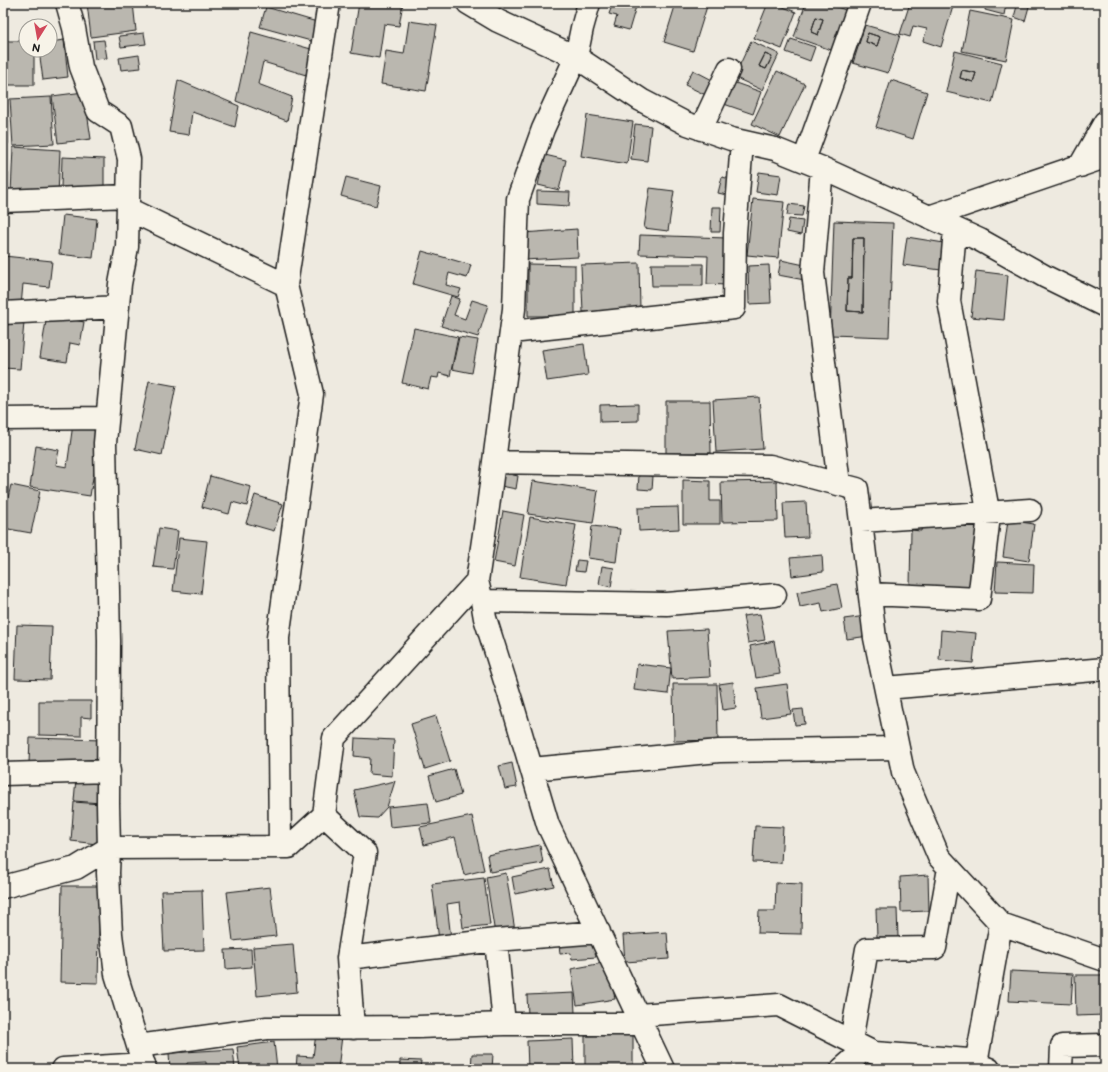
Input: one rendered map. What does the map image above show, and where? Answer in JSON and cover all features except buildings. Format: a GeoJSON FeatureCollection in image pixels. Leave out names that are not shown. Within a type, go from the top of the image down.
{"type":"FeatureCollection","features":[{"type":"Feature","properties":{"kind":"street"},"geometry":{"type":"LineString","coordinates":[[66,3],[74,28],[81,67],[98,111],[122,126],[129,159],[127,247],[120,284],[104,443],[108,641],[108,804],[110,848],[108,873],[111,934],[116,974],[142,1060]]}},
{"type":"Feature","properties":{"kind":"street"},"geometry":{"type":"LineString","coordinates":[[280,846],[278,638],[312,394],[286,285],[329,3]]}},
{"type":"Feature","properties":{"kind":"street"},"geometry":{"type":"LineString","coordinates":[[468,3],[498,21],[576,57],[641,100],[685,123],[731,139],[776,149],[813,164],[980,240],[1046,277],[1105,306]]}},
{"type":"Feature","properties":{"kind":"street"},"geometry":{"type":"LineString","coordinates":[[589,3],[576,57],[543,129],[518,199],[514,309],[494,462],[480,591],[485,618],[548,825],[663,1069]]}},
{"type":"Feature","properties":{"kind":"street"},"geometry":{"type":"LineString","coordinates":[[839,484],[813,273],[813,164],[834,77],[860,3]]}},
{"type":"Feature","properties":{"kind":"street"},"geometry":{"type":"LineString","coordinates":[[701,129],[729,69]]}},
{"type":"Feature","properties":{"kind":"street"},"geometry":{"type":"LineString","coordinates":[[1080,166],[1105,122]]}},
{"type":"Feature","properties":{"kind":"street"},"geometry":{"type":"LineString","coordinates":[[511,332],[734,308],[735,233],[742,142]]}},
{"type":"Feature","properties":{"kind":"street"},"geometry":{"type":"LineString","coordinates":[[929,217],[1105,157]]}},
{"type":"Feature","properties":{"kind":"street"},"geometry":{"type":"LineString","coordinates":[[3,201],[128,202],[286,285]]}},
{"type":"Feature","properties":{"kind":"street"},"geometry":{"type":"LineString","coordinates":[[870,594],[979,599],[989,516],[949,301],[955,229]]}},
{"type":"Feature","properties":{"kind":"street"},"geometry":{"type":"LineString","coordinates":[[3,313],[118,307]]}},
{"type":"Feature","properties":{"kind":"street"},"geometry":{"type":"LineString","coordinates":[[3,419],[107,418]]}},
{"type":"Feature","properties":{"kind":"street"},"geometry":{"type":"LineString","coordinates":[[494,462],[770,466],[857,489],[876,638],[903,772],[939,857],[1001,924],[1105,960]]}},
{"type":"Feature","properties":{"kind":"street"},"geometry":{"type":"LineString","coordinates":[[861,521],[1030,510]]}},
{"type":"Feature","properties":{"kind":"street"},"geometry":{"type":"LineString","coordinates":[[3,887],[76,868],[110,848],[289,847],[324,815],[334,738],[480,591],[668,604],[775,595]]}},
{"type":"Feature","properties":{"kind":"street"},"geometry":{"type":"LineString","coordinates":[[886,688],[1105,669]]}},
{"type":"Feature","properties":{"kind":"street"},"geometry":{"type":"LineString","coordinates":[[532,769],[719,751],[898,748]]}},
{"type":"Feature","properties":{"kind":"street"},"geometry":{"type":"LineString","coordinates":[[3,774],[109,772]]}},
{"type":"Feature","properties":{"kind":"street"},"geometry":{"type":"LineString","coordinates":[[324,815],[365,853],[348,958],[353,1028]]}},
{"type":"Feature","properties":{"kind":"street"},"geometry":{"type":"LineString","coordinates":[[842,1069],[858,1045],[867,949],[935,948],[949,868]]}},
{"type":"Feature","properties":{"kind":"street"},"geometry":{"type":"LineString","coordinates":[[63,1069],[142,1060],[267,1028],[418,1027],[640,1020],[779,1006],[874,1053],[969,1060],[983,1066],[1001,924]]}},
{"type":"Feature","properties":{"kind":"street"},"geometry":{"type":"LineString","coordinates":[[348,958],[496,940],[599,932]]}},
{"type":"Feature","properties":{"kind":"street"},"geometry":{"type":"LineString","coordinates":[[496,940],[504,1024]]}},
{"type":"Feature","properties":{"kind":"street"},"geometry":{"type":"LineString","coordinates":[[1061,1069],[1062,1046],[1105,1045]]}}]}
